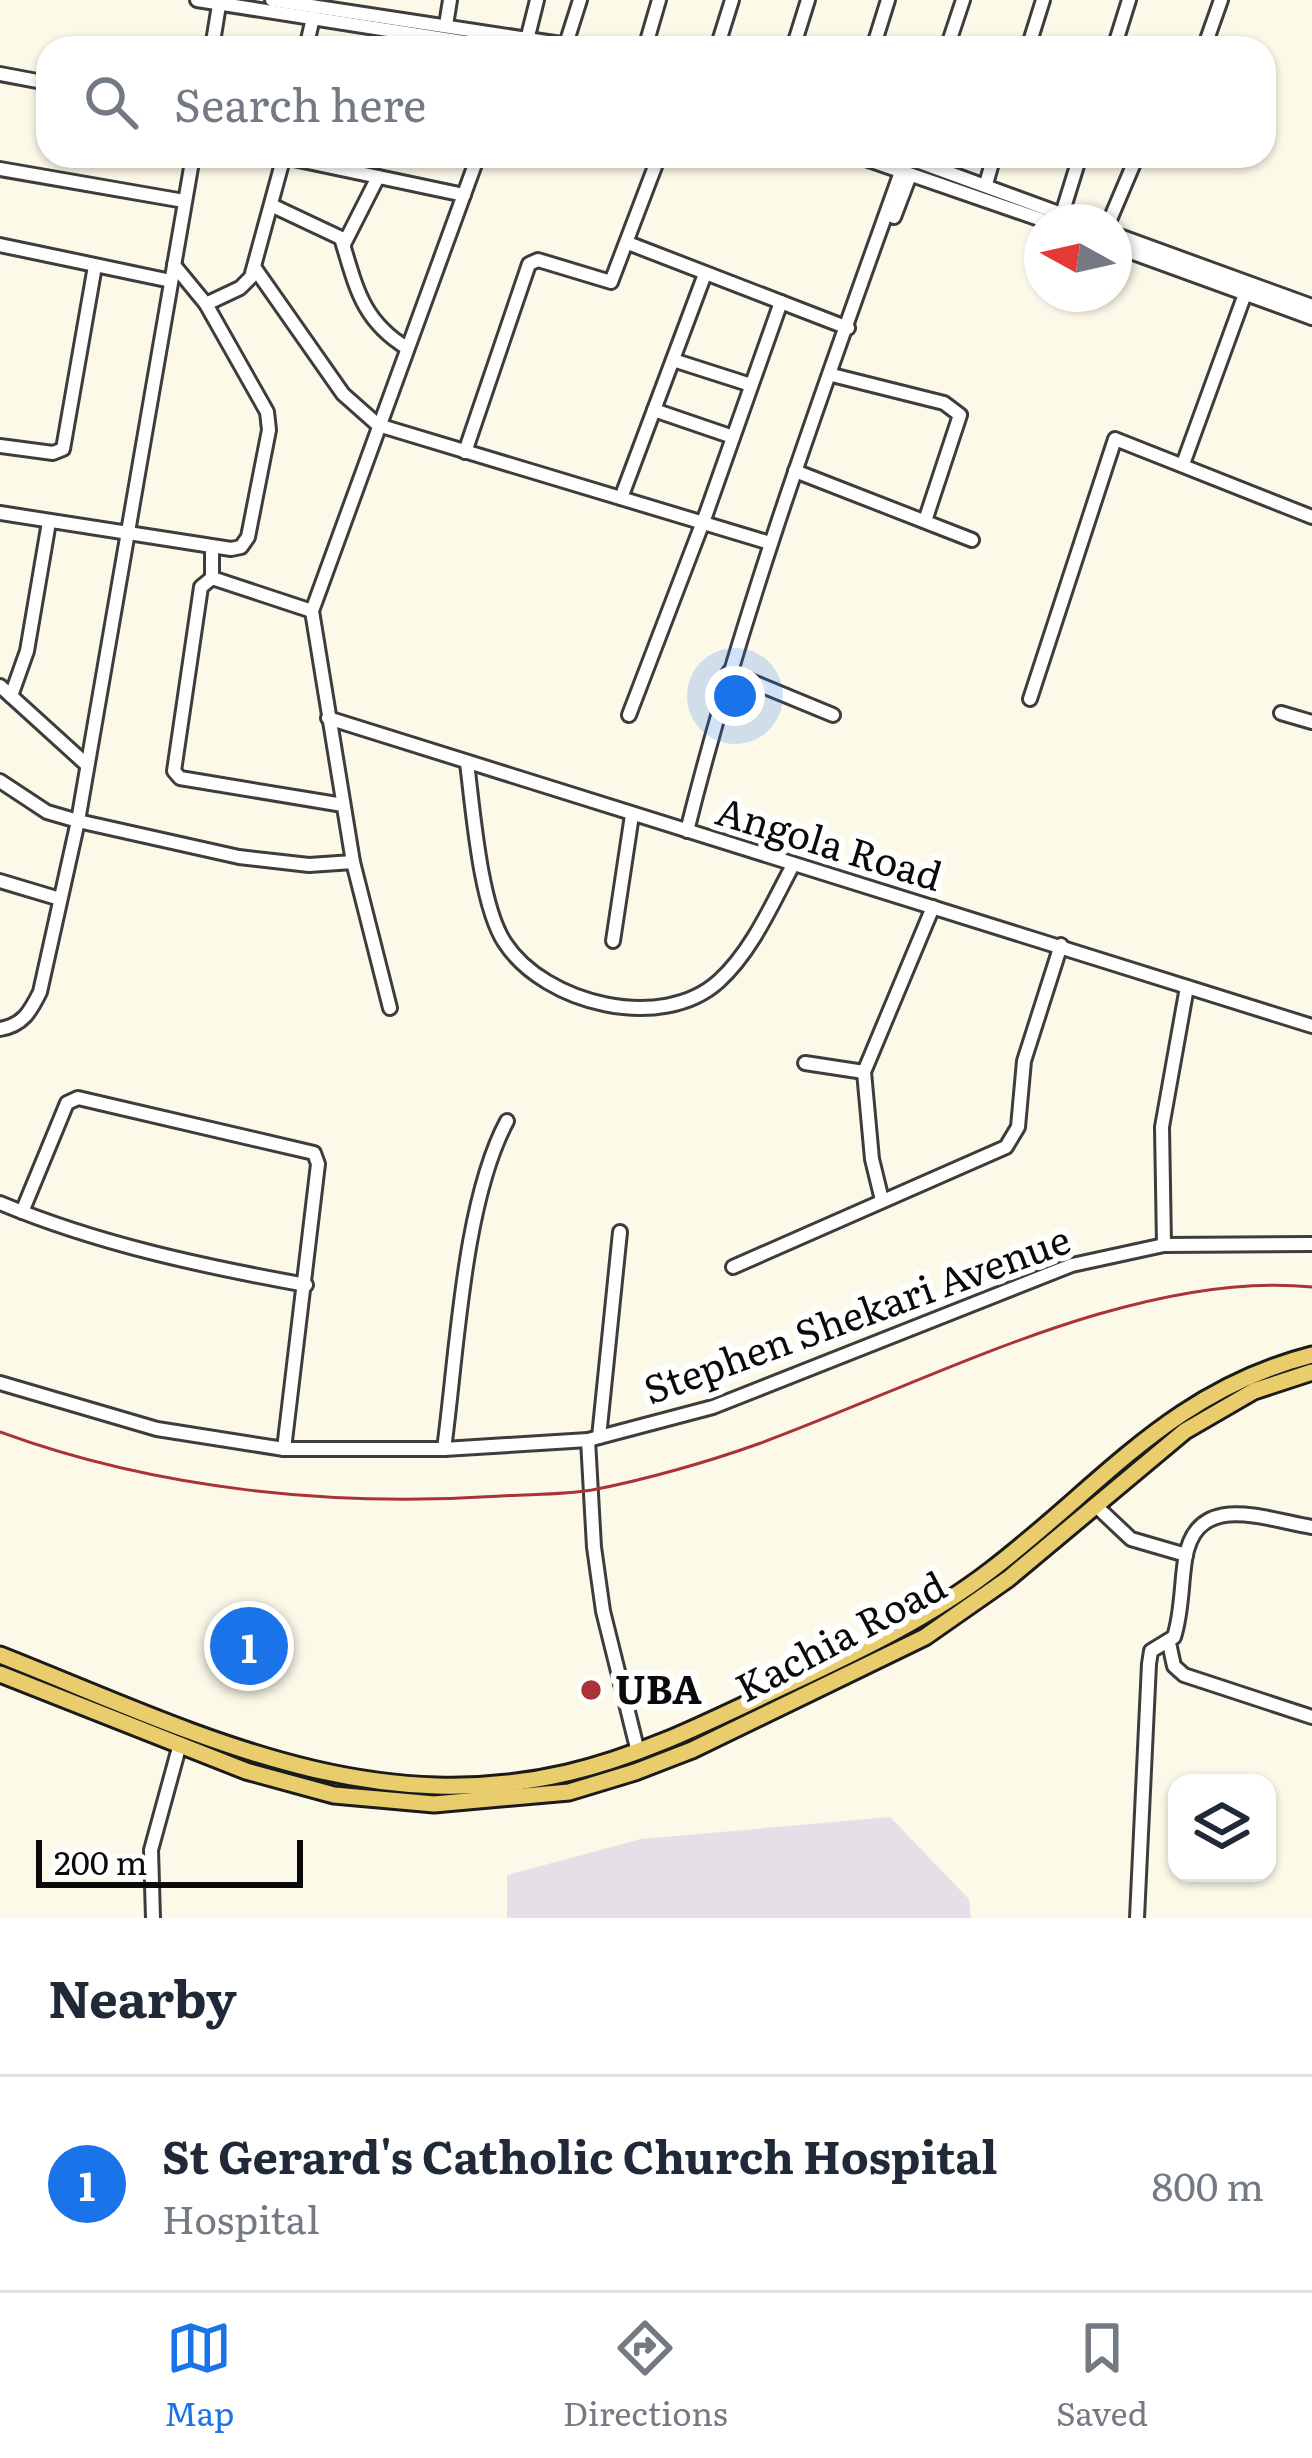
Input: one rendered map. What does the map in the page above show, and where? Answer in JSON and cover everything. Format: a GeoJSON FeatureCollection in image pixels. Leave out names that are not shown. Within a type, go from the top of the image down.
{"type":"FeatureCollection","features":[{"type":"Feature","properties":{"kind":"main road","name":"Kachia Road"},"geometry":{"type":"LineString","coordinates":[[0,1655],[229,1747],[339,1778],[478,1786],[567,1773],[638,1752],[928,1614],[996,1567],[1150,1436],[1202,1398],[1250,1374],[1312,1355]]}},
{"type":"Feature","properties":{"kind":"main road","name":"Kachia Road"},"geometry":{"type":"LineString","coordinates":[[0,1674],[294,1786],[389,1802],[477,1803],[569,1792],[692,1750],[881,1661],[977,1603],[1209,1414],[1254,1391],[1312,1372]]}},
{"type":"Feature","properties":{"kind":"street"},"geometry":{"type":"LineString","coordinates":[[197,0],[427,36]]}},
{"type":"Feature","properties":{"kind":"street"},"geometry":{"type":"LineString","coordinates":[[272,0],[494,36]]}},
{"type":"Feature","properties":{"kind":"street"},"geometry":{"type":"LineString","coordinates":[[446,25],[450,0]]}},
{"type":"Feature","properties":{"kind":"street"},"geometry":{"type":"LineString","coordinates":[[522,36],[537,0]]}},
{"type":"Feature","properties":{"kind":"street"},"geometry":{"type":"LineString","coordinates":[[569,36],[580,0]]}},
{"type":"Feature","properties":{"kind":"street"},"geometry":{"type":"LineString","coordinates":[[648,36],[659,0]]}},
{"type":"Feature","properties":{"kind":"street"},"geometry":{"type":"LineString","coordinates":[[721,36],[732,0]]}},
{"type":"Feature","properties":{"kind":"street"},"geometry":{"type":"LineString","coordinates":[[797,36],[808,0]]}},
{"type":"Feature","properties":{"kind":"street"},"geometry":{"type":"LineString","coordinates":[[877,36],[888,0]]}},
{"type":"Feature","properties":{"kind":"street"},"geometry":{"type":"LineString","coordinates":[[951,36],[963,0]]}},
{"type":"Feature","properties":{"kind":"street"},"geometry":{"type":"LineString","coordinates":[[1032,36],[1042,0]]}},
{"type":"Feature","properties":{"kind":"street"},"geometry":{"type":"LineString","coordinates":[[1118,36],[1129,0]]}},
{"type":"Feature","properties":{"kind":"street"},"geometry":{"type":"LineString","coordinates":[[1208,36],[1221,0]]}},
{"type":"Feature","properties":{"kind":"street"},"geometry":{"type":"LineString","coordinates":[[214,36],[219,5]]}},
{"type":"Feature","properties":{"kind":"street"},"geometry":{"type":"LineString","coordinates":[[309,36],[314,18]]}},
{"type":"Feature","properties":{"kind":"street"},"geometry":{"type":"LineString","coordinates":[[0,74],[36,80]]}},
{"type":"Feature","properties":{"kind":"street"},"geometry":{"type":"LineString","coordinates":[[0,1029],[15,1026],[30,1013],[40,992],[61,899],[191,168]]}},
{"type":"Feature","properties":{"kind":"street"},"geometry":{"type":"LineString","coordinates":[[206,304],[240,288],[254,267],[281,168]]}},
{"type":"Feature","properties":{"kind":"street"},"geometry":{"type":"LineString","coordinates":[[338,168],[464,195]]}},
{"type":"Feature","properties":{"kind":"street"},"geometry":{"type":"LineString","coordinates":[[389,1009],[353,862],[312,611],[474,168]]}},
{"type":"Feature","properties":{"kind":"street"},"geometry":{"type":"LineString","coordinates":[[465,452],[529,264],[538,260],[611,282],[655,168]]}},
{"type":"Feature","properties":{"kind":"street"},"geometry":{"type":"LineString","coordinates":[[890,168],[1024,206]]}},
{"type":"Feature","properties":{"kind":"street"},"geometry":{"type":"LineString","coordinates":[[940,168],[986,184],[1024,206]]}},
{"type":"Feature","properties":{"kind":"street"},"geometry":{"type":"LineString","coordinates":[[986,184],[991,168]]}},
{"type":"Feature","properties":{"kind":"street"},"geometry":{"type":"LineString","coordinates":[[1065,204],[1077,168]]}},
{"type":"Feature","properties":{"kind":"street"},"geometry":{"type":"LineString","coordinates":[[1117,204],[1132,168]]}},
{"type":"Feature","properties":{"kind":"street"},"geometry":{"type":"LineString","coordinates":[[0,170],[184,201]]}},
{"type":"Feature","properties":{"kind":"street"},"geometry":{"type":"LineString","coordinates":[[687,831],[729,672],[770,543],[906,174]]}},
{"type":"Feature","properties":{"kind":"street"},"geometry":{"type":"LineString","coordinates":[[344,244],[378,177]]}},
{"type":"Feature","properties":{"kind":"street"},"geometry":{"type":"LineString","coordinates":[[271,206],[336,234],[344,244],[348,266],[370,317],[382,333],[407,348]]}},
{"type":"Feature","properties":{"kind":"street"},"geometry":{"type":"LineString","coordinates":[[1132,241],[1312,306]]}},
{"type":"Feature","properties":{"kind":"street"},"geometry":{"type":"LineString","coordinates":[[628,243],[848,328]]}},
{"type":"Feature","properties":{"kind":"street"},"geometry":{"type":"LineString","coordinates":[[0,245],[171,281]]}},
{"type":"Feature","properties":{"kind":"street"},"geometry":{"type":"LineString","coordinates":[[1132,253],[1312,318]]}},
{"type":"Feature","properties":{"kind":"street"},"geometry":{"type":"LineString","coordinates":[[0,513],[212,548],[241,547],[248,537],[269,430],[267,412],[206,304],[173,265]]}},
{"type":"Feature","properties":{"kind":"street"},"geometry":{"type":"LineString","coordinates":[[0,446],[38,452],[63,449],[95,266]]}},
{"type":"Feature","properties":{"kind":"street"},"geometry":{"type":"LineString","coordinates":[[254,267],[343,394],[378,425],[770,543]]}},
{"type":"Feature","properties":{"kind":"street"},"geometry":{"type":"LineString","coordinates":[[621,498],[705,274]]}},
{"type":"Feature","properties":{"kind":"street"},"geometry":{"type":"LineString","coordinates":[[1183,464],[1245,294]]}},
{"type":"Feature","properties":{"kind":"street"},"geometry":{"type":"LineString","coordinates":[[629,715],[781,302]]}},
{"type":"Feature","properties":{"kind":"street"},"geometry":{"type":"LineString","coordinates":[[673,360],[752,386]]}},
{"type":"Feature","properties":{"kind":"street"},"geometry":{"type":"LineString","coordinates":[[832,375],[944,403],[960,415],[925,521]]}},
{"type":"Feature","properties":{"kind":"street"},"geometry":{"type":"LineString","coordinates":[[654,410],[733,437]]}},
{"type":"Feature","properties":{"kind":"street"},"geometry":{"type":"LineString","coordinates":[[1030,700],[1112,442],[1120,439],[1312,517]]}},
{"type":"Feature","properties":{"kind":"street"},"geometry":{"type":"LineString","coordinates":[[795,471],[972,540]]}},
{"type":"Feature","properties":{"kind":"street"},"geometry":{"type":"LineString","coordinates":[[49,522],[26,651],[6,691],[87,765]]}},
{"type":"Feature","properties":{"kind":"street"},"geometry":{"type":"LineString","coordinates":[[212,548],[212,578]]}},
{"type":"Feature","properties":{"kind":"street"},"geometry":{"type":"LineString","coordinates":[[212,578],[312,611]]}},
{"type":"Feature","properties":{"kind":"street"},"geometry":{"type":"LineString","coordinates":[[212,578],[201,587],[174,772],[181,778],[343,805]]}},
{"type":"Feature","properties":{"kind":"street"},"geometry":{"type":"LineString","coordinates":[[729,672],[833,715]]}},
{"type":"Feature","properties":{"kind":"street"},"geometry":{"type":"LineString","coordinates":[[1281,713],[1312,722]]}},
{"type":"Feature","properties":{"kind":"street","name":"Angola Road"},"geometry":{"type":"LineString","coordinates":[[328,718],[1312,1026]]}},
{"type":"Feature","properties":{"kind":"street"},"geometry":{"type":"LineString","coordinates":[[467,763],[480,856],[503,942],[530,970],[589,1001],[641,1009],[708,990],[757,931],[793,865]]}},
{"type":"Feature","properties":{"kind":"street"},"geometry":{"type":"LineString","coordinates":[[0,781],[47,812],[239,857],[309,865],[353,862]]}},
{"type":"Feature","properties":{"kind":"street"},"geometry":{"type":"LineString","coordinates":[[613,940],[632,815]]}},
{"type":"Feature","properties":{"kind":"street"},"geometry":{"type":"LineString","coordinates":[[0,881],[61,899]]}},
{"type":"Feature","properties":{"kind":"street"},"geometry":{"type":"LineString","coordinates":[[882,1200],[872,1160],[864,1072],[933,907]]}},
{"type":"Feature","properties":{"kind":"street"},"geometry":{"type":"LineString","coordinates":[[733,1267],[988,1156],[1013,1139],[1024,1061],[1060,946]]}},
{"type":"Feature","properties":{"kind":"street"},"geometry":{"type":"LineString","coordinates":[[1164,1245],[1162,1127],[1187,987]]}},
{"type":"Feature","properties":{"kind":"street"},"geometry":{"type":"LineString","coordinates":[[806,1063],[864,1072]]}},
{"type":"Feature","properties":{"kind":"street"},"geometry":{"type":"LineString","coordinates":[[22,1212],[67,1103],[78,1098],[314,1153],[318,1164],[284,1449]]}},
{"type":"Feature","properties":{"kind":"street"},"geometry":{"type":"LineString","coordinates":[[444,1449],[473,1232],[490,1153],[507,1121]]}},
{"type":"Feature","properties":{"kind":"street"},"geometry":{"type":"LineString","coordinates":[[0,1203],[81,1234],[191,1263],[305,1285]]}},
{"type":"Feature","properties":{"kind":"street"},"geometry":{"type":"LineString","coordinates":[[620,1232],[594,1438],[594,1547],[602,1611],[638,1752]]}},
{"type":"Feature","properties":{"kind":"street","name":"Stephen Shekari Avenue"},"geometry":{"type":"LineString","coordinates":[[0,1383],[157,1429],[284,1449],[444,1449],[594,1438],[712,1407],[1072,1264],[1164,1245],[1312,1244]]}},
{"type":"Feature","properties":{"kind":"street"},"geometry":{"type":"LineString","coordinates":[[1094,1505],[1130,1539],[1186,1555]]}},
{"type":"Feature","properties":{"kind":"street"},"geometry":{"type":"LineString","coordinates":[[1136,1918],[1149,1664],[1151,1651],[1169,1642],[1177,1629],[1192,1536],[1204,1521],[1226,1512],[1312,1527]]}},
{"type":"Feature","properties":{"kind":"street"},"geometry":{"type":"LineString","coordinates":[[1169,1642],[1174,1666],[1184,1675],[1312,1717]]}},
{"type":"Feature","properties":{"kind":"street"},"geometry":{"type":"LineString","coordinates":[[154,1918],[151,1850],[180,1744]]}},
{"type":"Feature","properties":{"kind":"shaded area"},"geometry":{"type":"Polygon","coordinates":[[[890,1817],[969,1899],[971,1918],[507,1918],[507,1875],[641,1839],[890,1817]]]}},
{"type":"Feature","properties":{"kind":"railway"},"geometry":{"type":"LineString","coordinates":[[0,1432],[121,1468],[247,1490],[374,1499],[581,1492],[739,1451],[959,1363],[1102,1313],[1244,1286],[1312,1287]]}},
{"type":"Feature","properties":{"kind":"place","name":"St Gerard's Catholic Church Hospital"},"geometry":{"type":"Point","coordinates":[249,1646]}},
{"type":"Feature","properties":{"kind":"place","name":"UBA"},"geometry":{"type":"Point","coordinates":[591,1690]}}]}
